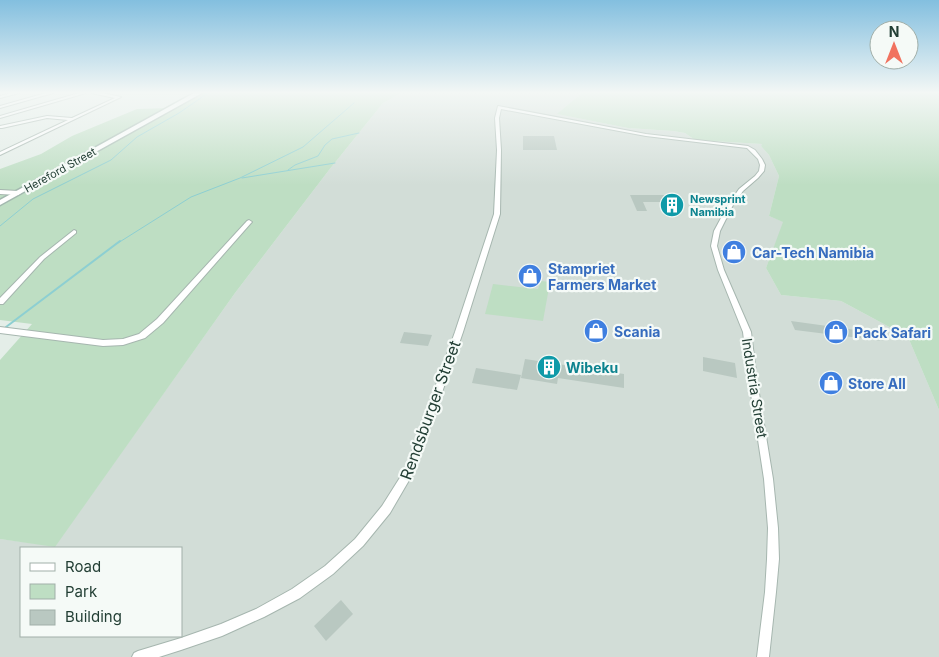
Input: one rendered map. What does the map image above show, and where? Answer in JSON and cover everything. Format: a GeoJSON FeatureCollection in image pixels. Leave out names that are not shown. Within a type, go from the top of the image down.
{"type":"FeatureCollection","features":[{"type":"Feature","properties":{"kind":"main road","name":"Hereford Street"},"geometry":{"type":"LineString","coordinates":[[0,201],[144,124]]}},
{"type":"Feature","properties":{"kind":"street"},"geometry":{"type":"LineString","coordinates":[[0,154],[64,124]]}},
{"type":"Feature","properties":{"kind":"street","name":"Rendsburger Street"},"geometry":{"type":"LineString","coordinates":[[138,657],[232,626],[266,611],[305,589],[355,547],[400,490],[410,470],[496,219],[498,205],[497,124]]}},
{"type":"Feature","properties":{"kind":"street","name":"Industria Street"},"geometry":{"type":"LineString","coordinates":[[586,124],[646,135],[748,147],[760,159],[762,170],[739,192],[716,233],[713,248],[743,318],[747,332],[770,480],[773,553],[763,657]]}},
{"type":"Feature","properties":{"kind":"street"},"geometry":{"type":"LineString","coordinates":[[0,135],[1,125]]}},
{"type":"Feature","properties":{"kind":"street"},"geometry":{"type":"LineString","coordinates":[[0,201],[0,193],[18,193]]}},
{"type":"Feature","properties":{"kind":"street"},"geometry":{"type":"LineString","coordinates":[[0,330],[103,343],[123,342],[142,336],[160,322],[249,222]]}},
{"type":"Feature","properties":{"kind":"street"},"geometry":{"type":"LineString","coordinates":[[0,302],[42,258],[74,232]]}},
{"type":"Feature","properties":{"kind":"shaded area"},"geometry":{"type":"Polygon","coordinates":[[[366,124],[606,124],[628,128],[685,133],[695,140],[763,144],[761,146],[769,155],[779,176],[769,216],[784,222],[766,268],[781,295],[841,301],[908,337],[939,410],[939,657],[0,657],[0,539],[55,546],[235,293],[366,124]]]}},
{"type":"Feature","properties":{"kind":"green space"},"geometry":{"type":"Polygon","coordinates":[[[102,124],[139,124],[0,199],[0,169],[41,154],[72,136],[102,124]]]}},
{"type":"Feature","properties":{"kind":"green space"},"geometry":{"type":"Polygon","coordinates":[[[148,124],[366,124],[235,293],[55,547],[0,539],[0,360],[32,324],[0,320],[0,206],[148,124]]]}},
{"type":"Feature","properties":{"kind":"green space"},"geometry":{"type":"Polygon","coordinates":[[[606,124],[939,124],[939,410],[908,337],[841,301],[781,295],[766,268],[783,222],[769,216],[779,176],[769,155],[761,146],[762,144],[695,140],[685,133],[628,128],[606,124]]]}},
{"type":"Feature","properties":{"kind":"green space"},"geometry":{"type":"Polygon","coordinates":[[[541,281],[550,282],[543,321],[485,314],[493,284],[538,289],[541,281]]]}},
{"type":"Feature","properties":{"kind":"building"},"geometry":{"type":"Polygon","coordinates":[[[523,136],[554,136],[557,150],[523,150],[523,136]]]}},
{"type":"Feature","properties":{"kind":"building","name":"Newsprint Namibia"},"geometry":{"type":"Polygon","coordinates":[[[630,195],[672,195],[681,213],[671,213],[666,202],[643,202],[647,211],[637,211],[630,195]]]}},
{"type":"Feature","properties":{"kind":"building","name":"Pack Safari"},"geometry":{"type":"Polygon","coordinates":[[[791,321],[878,333],[883,341],[795,330],[791,321]]]}},
{"type":"Feature","properties":{"kind":"building"},"geometry":{"type":"Polygon","coordinates":[[[404,332],[432,335],[428,346],[400,343],[404,332]]]}},
{"type":"Feature","properties":{"kind":"building"},"geometry":{"type":"Polygon","coordinates":[[[703,357],[735,363],[737,378],[703,371],[703,357]]]}},
{"type":"Feature","properties":{"kind":"building","name":"Wibeku"},"geometry":{"type":"Polygon","coordinates":[[[525,359],[624,374],[624,388],[558,378],[557,384],[521,378],[525,359]]]}},
{"type":"Feature","properties":{"kind":"building"},"geometry":{"type":"Polygon","coordinates":[[[476,368],[521,375],[517,390],[472,383],[476,368]]]}},
{"type":"Feature","properties":{"kind":"building"},"geometry":{"type":"Polygon","coordinates":[[[341,600],[353,614],[326,641],[314,626],[341,600]]]}},
{"type":"Feature","properties":{"kind":"waterway"},"geometry":{"type":"LineString","coordinates":[[0,226],[33,199],[111,160],[137,137],[160,124]]}},
{"type":"Feature","properties":{"kind":"waterway"},"geometry":{"type":"LineString","coordinates":[[118,243],[191,197],[240,178],[303,147],[330,124]]}},
{"type":"Feature","properties":{"kind":"waterway"},"geometry":{"type":"LineString","coordinates":[[288,170],[295,165],[318,156],[325,145],[332,139],[359,133]]}},
{"type":"Feature","properties":{"kind":"waterway"},"geometry":{"type":"LineString","coordinates":[[242,178],[335,163]]}},
{"type":"Feature","properties":{"kind":"waterway"},"geometry":{"type":"LineString","coordinates":[[6,327],[120,241]]}},
{"type":"Feature","properties":{"kind":"place","name":"Newsprint Namibia"},"geometry":{"type":"Point","coordinates":[672,205]}},
{"type":"Feature","properties":{"kind":"place","name":"Car-Tech Namibia"},"geometry":{"type":"Point","coordinates":[734,252]}},
{"type":"Feature","properties":{"kind":"place","name":"Stampriet Farmers Market"},"geometry":{"type":"Point","coordinates":[530,276]}},
{"type":"Feature","properties":{"kind":"place","name":"Scania"},"geometry":{"type":"Point","coordinates":[596,331]}},
{"type":"Feature","properties":{"kind":"place","name":"Pack Safari"},"geometry":{"type":"Point","coordinates":[836,332]}},
{"type":"Feature","properties":{"kind":"place","name":"Wibeku"},"geometry":{"type":"Point","coordinates":[549,367]}},
{"type":"Feature","properties":{"kind":"place","name":"Store All"},"geometry":{"type":"Point","coordinates":[831,383]}}]}
